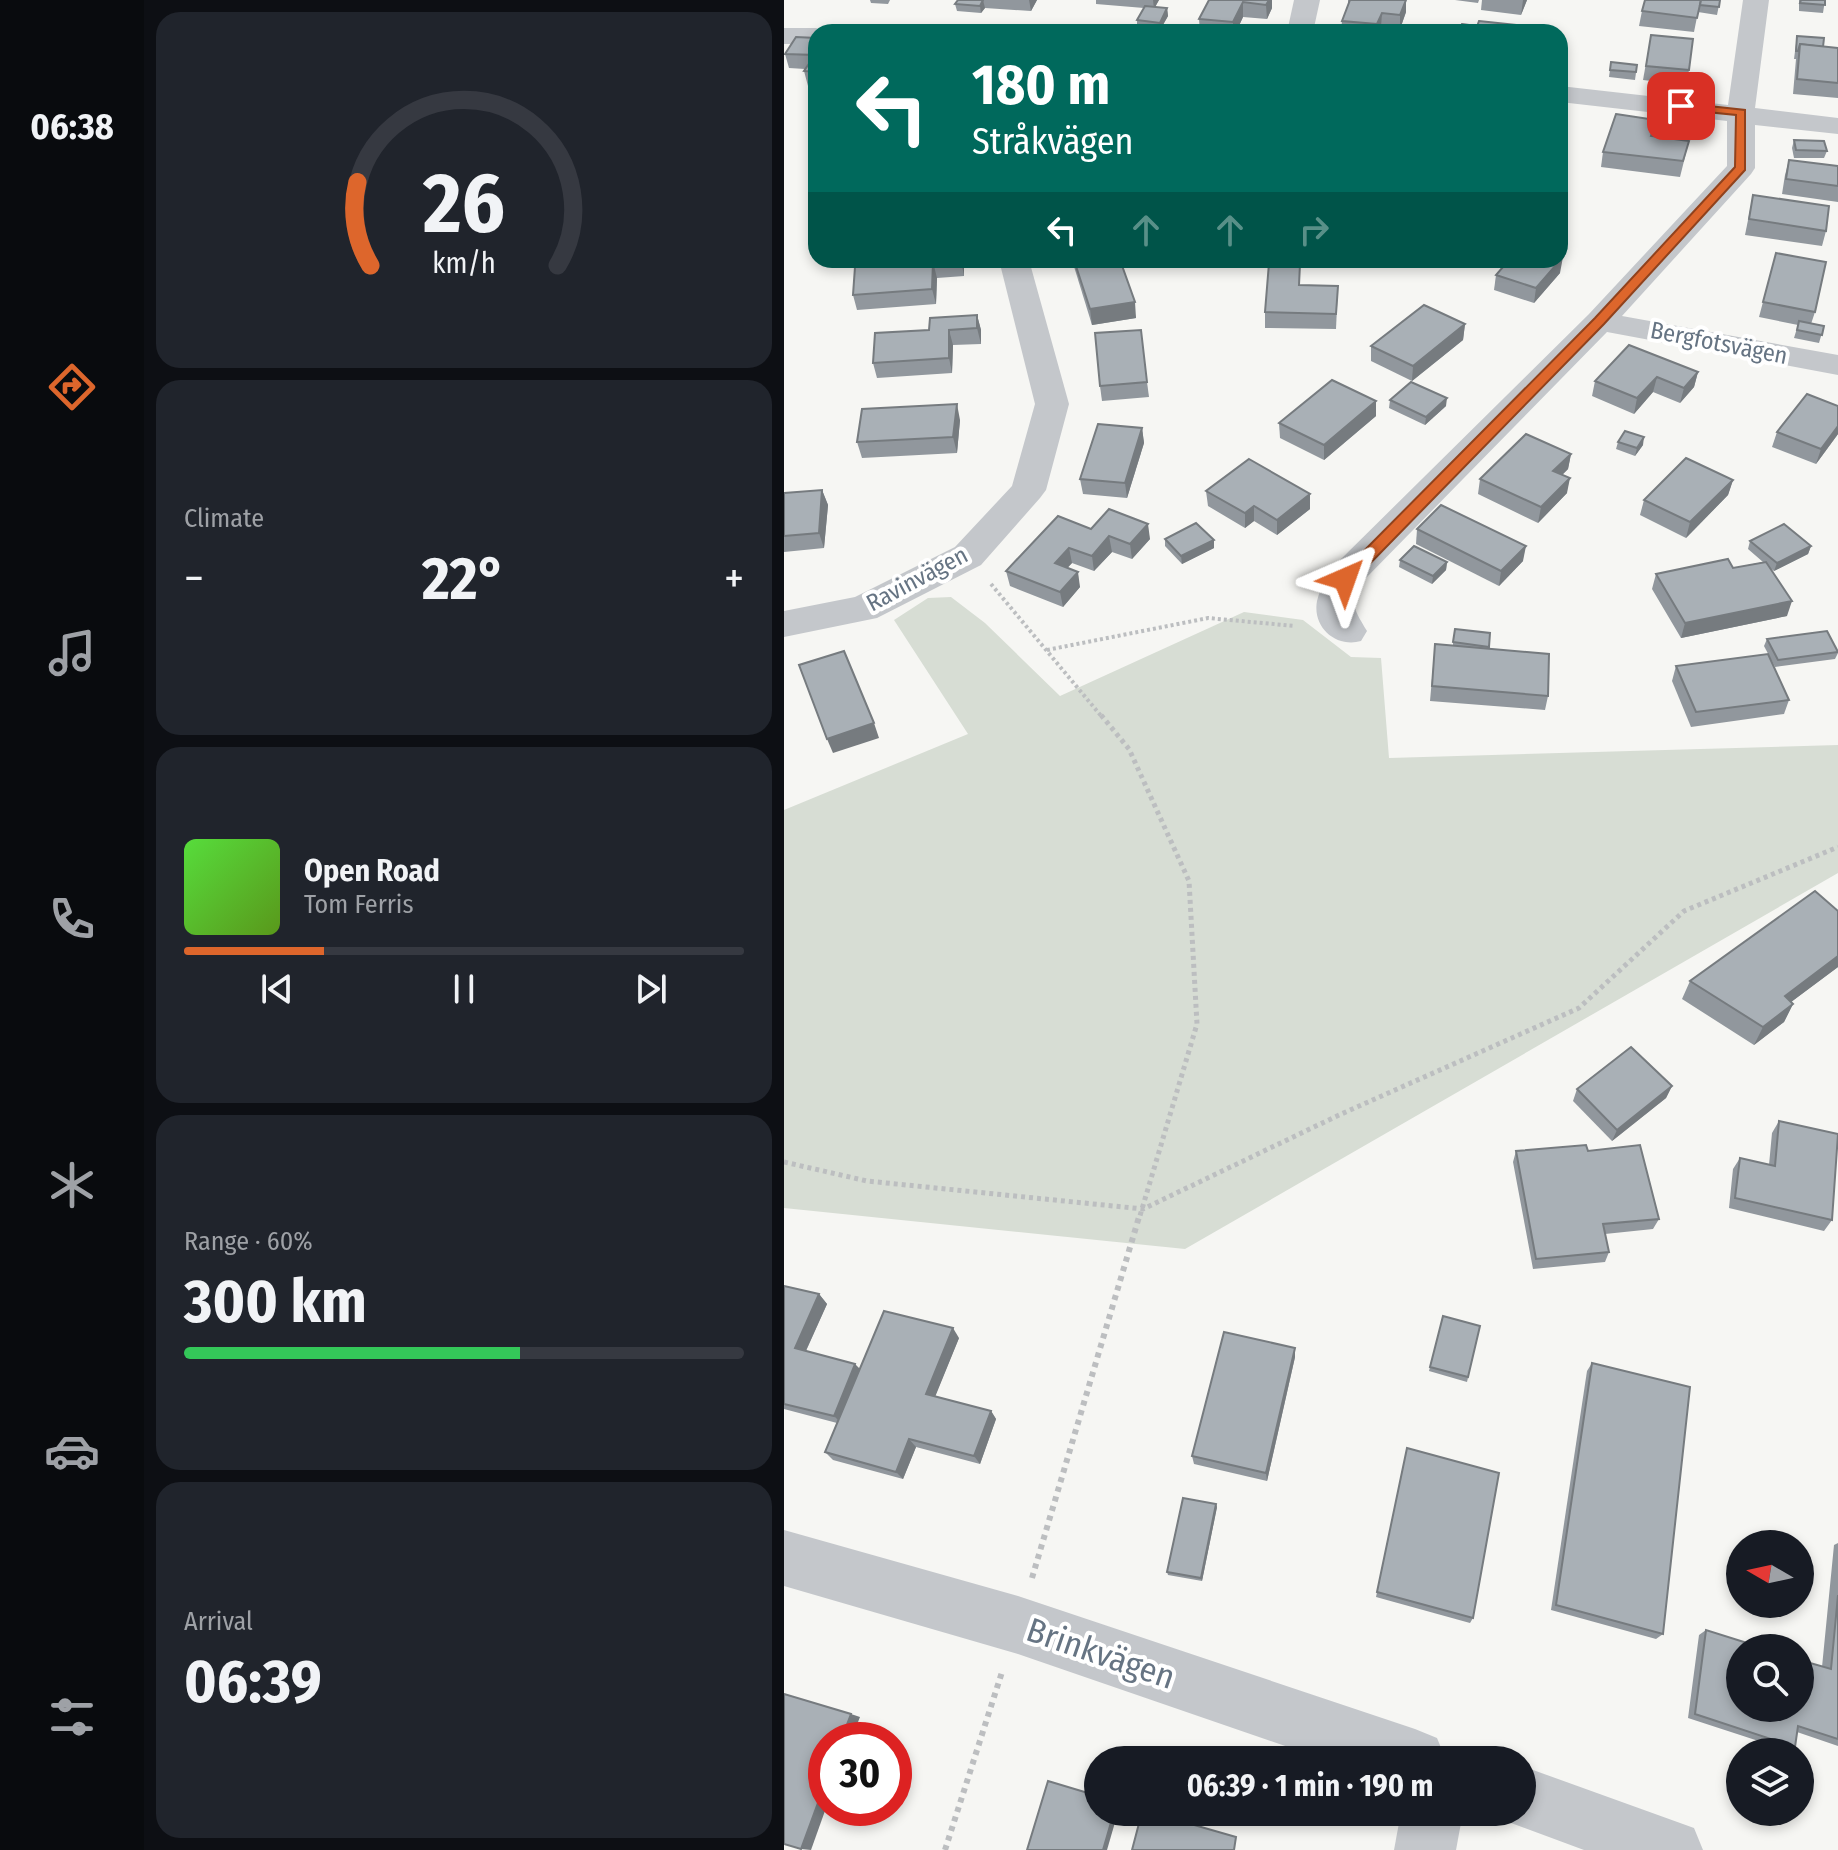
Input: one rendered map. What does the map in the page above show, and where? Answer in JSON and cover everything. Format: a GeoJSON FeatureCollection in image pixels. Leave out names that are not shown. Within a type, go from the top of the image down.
{"type":"FeatureCollection","features":[{"type":"Feature","properties":{"kind":"street"},"geometry":{"type":"LineString","coordinates":[[1302,24],[1307,0]]}},
{"type":"Feature","properties":{"kind":"street","name":"Bergfotsvägen"},"geometry":{"type":"LineString","coordinates":[[1348,631],[1339,622],[1334,601],[1336,590],[1352,570],[1600,321],[1741,168],[1741,113],[1756,0]]}},
{"type":"Feature","properties":{"kind":"street"},"geometry":{"type":"LineString","coordinates":[[784,36],[808,36]]}},
{"type":"Feature","properties":{"kind":"street"},"geometry":{"type":"LineString","coordinates":[[1568,95],[1838,126]]}},
{"type":"Feature","properties":{"kind":"street","name":"Ravinvägen"},"geometry":{"type":"LineString","coordinates":[[784,624],[864,609],[968,556],[1028,490],[1052,404],[1016,268]]}},
{"type":"Feature","properties":{"kind":"street","name":"Bergfotsvägen"},"geometry":{"type":"LineString","coordinates":[[1600,321],[1838,365]]}},
{"type":"Feature","properties":{"kind":"street","name":"Brinkvägen"},"geometry":{"type":"LineString","coordinates":[[784,1558],[1018,1625],[1374,1746]]}},
{"type":"Feature","properties":{"kind":"street"},"geometry":{"type":"LineString","coordinates":[[1536,1802],[1672,1850]]}},
{"type":"Feature","properties":{"kind":"street"},"geometry":{"type":"LineString","coordinates":[[1425,1850],[1429,1826]]}},
{"type":"Feature","properties":{"kind":"path"},"geometry":{"type":"LineString","coordinates":[[945,1850],[1018,1625],[1197,1024],[1189,881],[1129,749],[968,556]]}},
{"type":"Feature","properties":{"kind":"path"},"geometry":{"type":"LineString","coordinates":[[1047,650],[1208,618],[1348,631]]}},
{"type":"Feature","properties":{"kind":"path"},"geometry":{"type":"LineString","coordinates":[[784,1162],[867,1181],[1143,1209],[1339,1115],[1579,1008],[1684,911],[1838,847]]}},
{"type":"Feature","properties":{"kind":"shaded area"},"geometry":{"type":"Polygon","coordinates":[[[951,597],[985,623],[1060,696],[1244,612],[1303,620],[1351,657],[1381,658],[1389,758],[1838,745],[1838,873],[1185,1249],[784,1208],[784,810],[968,734],[894,620],[928,598],[951,597]]]}},
{"type":"Feature","properties":{"kind":"building"},"geometry":{"type":"Polygon","coordinates":[[[958,0],[983,0],[980,6],[955,4],[958,0]]]}},
{"type":"Feature","properties":{"kind":"building"},"geometry":{"type":"Polygon","coordinates":[[[1209,0],[1269,0],[1266,5],[1243,2],[1233,22],[1199,19],[1209,0]]]}},
{"type":"Feature","properties":{"kind":"building"},"geometry":{"type":"Polygon","coordinates":[[[1350,0],[1406,0],[1400,15],[1382,13],[1377,24],[1342,21],[1350,0]]]}},
{"type":"Feature","properties":{"kind":"building"},"geometry":{"type":"Polygon","coordinates":[[[1645,0],[1701,0],[1697,18],[1642,11],[1645,0]]]}},
{"type":"Feature","properties":{"kind":"building"},"geometry":{"type":"Polygon","coordinates":[[[1701,0],[1720,0],[1719,7],[1700,5],[1701,0]]]}},
{"type":"Feature","properties":{"kind":"building"},"geometry":{"type":"Polygon","coordinates":[[[1801,0],[1825,0],[1825,5],[1800,3],[1801,0]]]}},
{"type":"Feature","properties":{"kind":"building"},"geometry":{"type":"Polygon","coordinates":[[[1145,6],[1167,8],[1160,23],[1137,20],[1145,6]]]}},
{"type":"Feature","properties":{"kind":"building"},"geometry":{"type":"Polygon","coordinates":[[[1479,21],[1508,24],[1478,24],[1479,21]]]}},
{"type":"Feature","properties":{"kind":"building"},"geometry":{"type":"Polygon","coordinates":[[[1651,35],[1693,39],[1689,70],[1646,66],[1651,35]]]}},
{"type":"Feature","properties":{"kind":"building"},"geometry":{"type":"Polygon","coordinates":[[[1797,36],[1824,38],[1823,47],[1800,44],[1796,51],[1797,36]]]}},
{"type":"Feature","properties":{"kind":"building"},"geometry":{"type":"Polygon","coordinates":[[[796,37],[808,38],[808,55],[785,54],[796,37]]]}},
{"type":"Feature","properties":{"kind":"building"},"geometry":{"type":"Polygon","coordinates":[[[1800,44],[1838,48],[1838,83],[1797,79],[1800,44]]]}},
{"type":"Feature","properties":{"kind":"building"},"geometry":{"type":"Polygon","coordinates":[[[1611,62],[1637,65],[1636,72],[1610,70],[1611,62]]]}},
{"type":"Feature","properties":{"kind":"building"},"geometry":{"type":"Polygon","coordinates":[[[1616,114],[1656,120],[1651,136],[1689,141],[1683,161],[1603,152],[1616,114]]]}},
{"type":"Feature","properties":{"kind":"building"},"geometry":{"type":"Polygon","coordinates":[[[1794,140],[1824,141],[1827,151],[1796,150],[1794,140]]]}},
{"type":"Feature","properties":{"kind":"building"},"geometry":{"type":"Polygon","coordinates":[[[1789,160],[1838,166],[1838,186],[1786,179],[1789,160]]]}},
{"type":"Feature","properties":{"kind":"building"},"geometry":{"type":"Polygon","coordinates":[[[1753,195],[1829,206],[1826,231],[1749,219],[1753,195]]]}},
{"type":"Feature","properties":{"kind":"building"},"geometry":{"type":"Polygon","coordinates":[[[1776,253],[1826,262],[1815,312],[1763,302],[1776,253]]]}},
{"type":"Feature","properties":{"kind":"building"},"geometry":{"type":"Polygon","coordinates":[[[855,268],[933,268],[932,289],[853,295],[855,268]]]}},
{"type":"Feature","properties":{"kind":"building"},"geometry":{"type":"Polygon","coordinates":[[[1077,268],[1123,268],[1135,302],[1090,309],[1077,268]]]}},
{"type":"Feature","properties":{"kind":"building"},"geometry":{"type":"Polygon","coordinates":[[[1269,268],[1300,268],[1299,285],[1338,286],[1336,314],[1265,312],[1269,268]]]}},
{"type":"Feature","properties":{"kind":"building"},"geometry":{"type":"Polygon","coordinates":[[[1502,268],[1553,268],[1536,288],[1496,275],[1502,268]]]}},
{"type":"Feature","properties":{"kind":"building"},"geometry":{"type":"Polygon","coordinates":[[[1424,305],[1465,324],[1413,366],[1371,346],[1424,305]]]}},
{"type":"Feature","properties":{"kind":"building"},"geometry":{"type":"Polygon","coordinates":[[[977,315],[977,328],[949,330],[949,358],[873,363],[875,333],[929,330],[930,318],[977,315]]]}},
{"type":"Feature","properties":{"kind":"building"},"geometry":{"type":"Polygon","coordinates":[[[1799,321],[1824,326],[1822,335],[1797,330],[1799,321]]]}},
{"type":"Feature","properties":{"kind":"building"},"geometry":{"type":"Polygon","coordinates":[[[1141,330],[1147,382],[1100,386],[1095,333],[1141,330]]]}},
{"type":"Feature","properties":{"kind":"building"},"geometry":{"type":"Polygon","coordinates":[[[1629,345],[1698,372],[1684,388],[1657,377],[1637,398],[1595,381],[1629,345]]]}},
{"type":"Feature","properties":{"kind":"building"},"geometry":{"type":"Polygon","coordinates":[[[1332,380],[1376,401],[1324,445],[1279,423],[1332,380]]]}},
{"type":"Feature","properties":{"kind":"building"},"geometry":{"type":"Polygon","coordinates":[[[1411,382],[1447,398],[1426,417],[1390,400],[1411,382]]]}},
{"type":"Feature","properties":{"kind":"building"},"geometry":{"type":"Polygon","coordinates":[[[1807,394],[1838,406],[1838,426],[1821,449],[1777,432],[1807,394]]]}},
{"type":"Feature","properties":{"kind":"building"},"geometry":{"type":"Polygon","coordinates":[[[957,404],[953,437],[857,442],[862,409],[957,404]]]}},
{"type":"Feature","properties":{"kind":"building"},"geometry":{"type":"Polygon","coordinates":[[[1098,424],[1142,428],[1125,483],[1080,479],[1098,424]]]}},
{"type":"Feature","properties":{"kind":"building"},"geometry":{"type":"Polygon","coordinates":[[[1625,431],[1644,437],[1637,448],[1618,442],[1625,431]]]}},
{"type":"Feature","properties":{"kind":"building"},"geometry":{"type":"Polygon","coordinates":[[[1526,434],[1571,454],[1553,471],[1570,478],[1541,507],[1480,479],[1526,434]]]}},
{"type":"Feature","properties":{"kind":"building"},"geometry":{"type":"Polygon","coordinates":[[[1686,458],[1733,480],[1690,522],[1644,500],[1686,458]]]}},
{"type":"Feature","properties":{"kind":"building"},"geometry":{"type":"Polygon","coordinates":[[[1249,459],[1310,494],[1277,520],[1254,506],[1245,513],[1206,491],[1249,459]]]}},
{"type":"Feature","properties":{"kind":"building"},"geometry":{"type":"Polygon","coordinates":[[[822,490],[819,533],[784,536],[784,493],[822,490]]]}},
{"type":"Feature","properties":{"kind":"building"},"geometry":{"type":"Polygon","coordinates":[[[1441,505],[1526,546],[1501,571],[1417,529],[1441,505]]]}},
{"type":"Feature","properties":{"kind":"building"},"geometry":{"type":"Polygon","coordinates":[[[1109,509],[1148,524],[1130,544],[1109,536],[1092,556],[1069,548],[1055,563],[1078,572],[1060,592],[1006,571],[1058,516],[1091,529],[1109,509]]]}},
{"type":"Feature","properties":{"kind":"building"},"geometry":{"type":"Polygon","coordinates":[[[1196,523],[1214,540],[1181,556],[1165,539],[1196,523]]]}},
{"type":"Feature","properties":{"kind":"building"},"geometry":{"type":"Polygon","coordinates":[[[1784,524],[1811,546],[1777,563],[1750,541],[1784,524]]]}},
{"type":"Feature","properties":{"kind":"building"},"geometry":{"type":"Polygon","coordinates":[[[1414,546],[1447,562],[1433,576],[1400,560],[1414,546]]]}},
{"type":"Feature","properties":{"kind":"building"},"geometry":{"type":"Polygon","coordinates":[[[1728,559],[1733,568],[1766,562],[1792,601],[1685,623],[1656,574],[1728,559]]]}},
{"type":"Feature","properties":{"kind":"building"},"geometry":{"type":"Polygon","coordinates":[[[1455,629],[1490,633],[1489,647],[1453,642],[1455,629]]]}},
{"type":"Feature","properties":{"kind":"building"},"geometry":{"type":"Polygon","coordinates":[[[1827,631],[1838,652],[1778,660],[1767,639],[1827,631]]]}},
{"type":"Feature","properties":{"kind":"building"},"geometry":{"type":"Polygon","coordinates":[[[1435,644],[1549,654],[1548,696],[1432,686],[1435,644]]]}},
{"type":"Feature","properties":{"kind":"building"},"geometry":{"type":"Polygon","coordinates":[[[844,651],[874,723],[827,739],[799,665],[844,651]]]}},
{"type":"Feature","properties":{"kind":"building"},"geometry":{"type":"Polygon","coordinates":[[[1768,654],[1789,700],[1696,712],[1676,666],[1768,654]]]}},
{"type":"Feature","properties":{"kind":"building"},"geometry":{"type":"Polygon","coordinates":[[[1815,891],[1838,911],[1838,956],[1785,996],[1793,1004],[1763,1027],[1690,981],[1815,891]]]}},
{"type":"Feature","properties":{"kind":"building"},"geometry":{"type":"Polygon","coordinates":[[[1631,1047],[1672,1086],[1617,1130],[1577,1089],[1631,1047]]]}},
{"type":"Feature","properties":{"kind":"building"},"geometry":{"type":"Polygon","coordinates":[[[1779,1121],[1838,1134],[1832,1220],[1735,1198],[1740,1158],[1775,1166],[1779,1121]]]}},
{"type":"Feature","properties":{"kind":"building"},"geometry":{"type":"Polygon","coordinates":[[[1586,1145],[1588,1151],[1640,1145],[1659,1219],[1603,1224],[1609,1252],[1536,1259],[1516,1151],[1586,1145]]]}},
{"type":"Feature","properties":{"kind":"building"},"geometry":{"type":"Polygon","coordinates":[[[784,1286],[819,1294],[795,1348],[855,1364],[834,1416],[784,1404],[784,1286]]]}},
{"type":"Feature","properties":{"kind":"building"},"geometry":{"type":"Polygon","coordinates":[[[884,1311],[953,1328],[926,1394],[991,1411],[974,1456],[909,1439],[896,1472],[825,1452],[884,1311]]]}},
{"type":"Feature","properties":{"kind":"building"},"geometry":{"type":"Polygon","coordinates":[[[1443,1316],[1480,1326],[1468,1377],[1430,1367],[1443,1316]]]}},
{"type":"Feature","properties":{"kind":"building"},"geometry":{"type":"Polygon","coordinates":[[[1224,1332],[1295,1348],[1266,1473],[1192,1456],[1224,1332]]]}},
{"type":"Feature","properties":{"kind":"building"},"geometry":{"type":"Polygon","coordinates":[[[1592,1363],[1690,1387],[1663,1634],[1556,1605],[1592,1363]]]}},
{"type":"Feature","properties":{"kind":"building"},"geometry":{"type":"Polygon","coordinates":[[[1407,1448],[1499,1473],[1473,1618],[1377,1592],[1407,1448]]]}},
{"type":"Feature","properties":{"kind":"building"},"geometry":{"type":"Polygon","coordinates":[[[1183,1498],[1216,1504],[1201,1578],[1167,1572],[1183,1498]]]}},
{"type":"Feature","properties":{"kind":"building"},"geometry":{"type":"Polygon","coordinates":[[[1838,1595],[1838,1739],[1798,1726],[1796,1738],[1768,1738],[1695,1714],[1706,1630],[1726,1636],[1726,1722],[1814,1722],[1814,1664],[1831,1669],[1838,1595]]]}},
{"type":"Feature","properties":{"kind":"building"},"geometry":{"type":"Polygon","coordinates":[[[784,1694],[851,1714],[848,1722],[808,1722],[809,1826],[801,1849],[784,1844],[784,1694]]]}},
{"type":"Feature","properties":{"kind":"building"},"geometry":{"type":"Polygon","coordinates":[[[1048,1781],[1084,1792],[1084,1826],[1110,1826],[1103,1850],[1027,1850],[1048,1781]]]}},
{"type":"Feature","properties":{"kind":"building"},"geometry":{"type":"Polygon","coordinates":[[[1138,1826],[1198,1826],[1236,1837],[1234,1850],[1132,1850],[1138,1826]]]}},
{"type":"Feature","properties":{"kind":"route"},"geometry":{"type":"LineString","coordinates":[[1345,579],[1600,321],[1741,168],[1741,113],[1681,106]]}}]}
